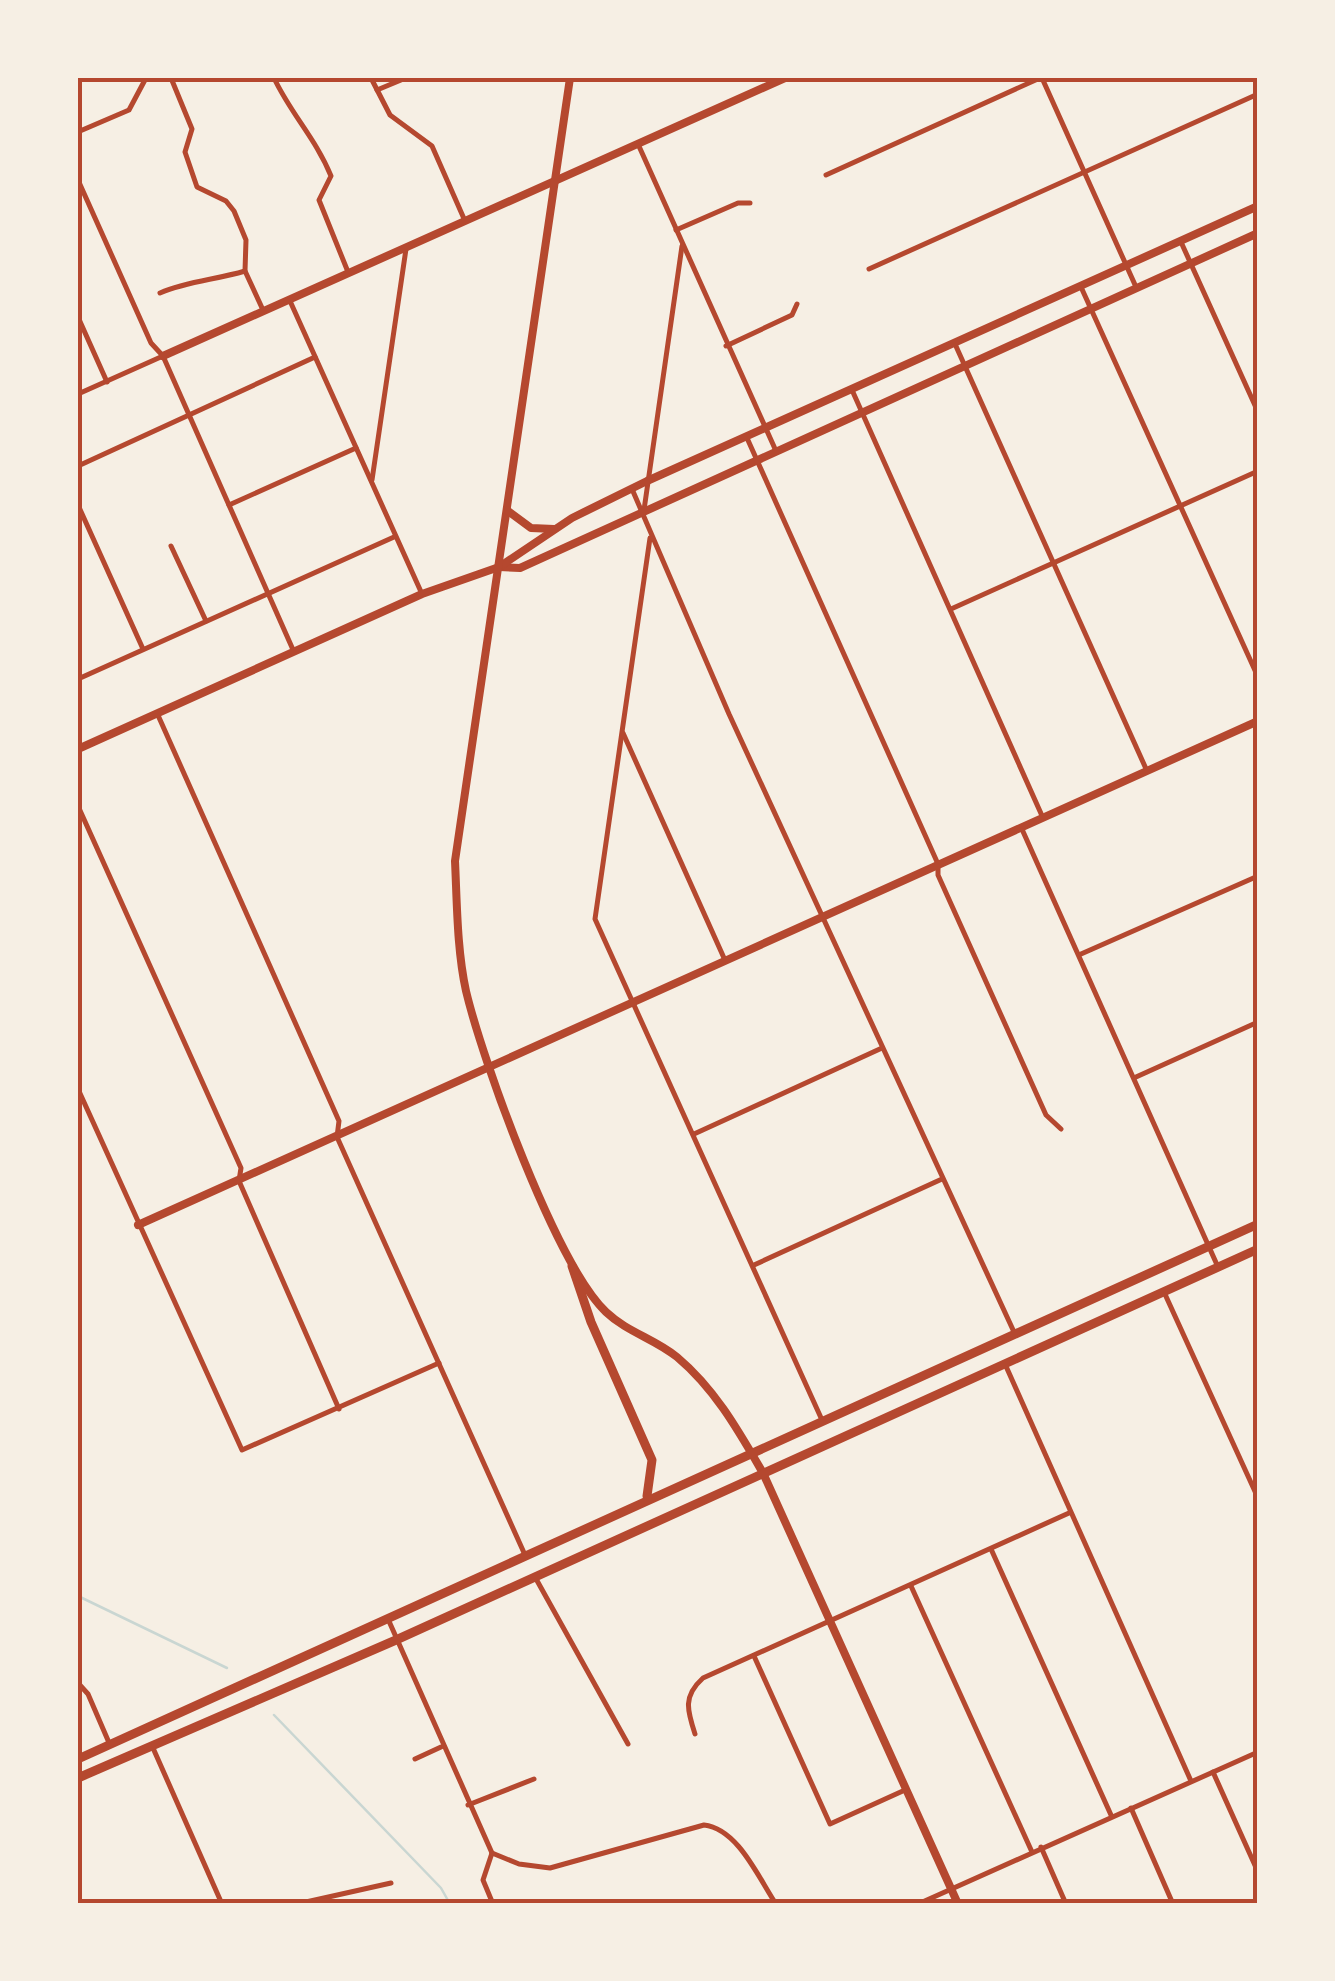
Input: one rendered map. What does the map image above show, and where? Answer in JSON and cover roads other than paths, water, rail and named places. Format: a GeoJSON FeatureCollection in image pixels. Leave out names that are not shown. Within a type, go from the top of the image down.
{"type":"FeatureCollection","features":[{"type":"Feature","properties":{"kind":"main road"},"geometry":{"type":"LineString","coordinates":[[78,1759],[750,1451],[1258,1224]]}},
{"type":"Feature","properties":{"kind":"main road"},"geometry":{"type":"LineString","coordinates":[[78,1778],[396,1640],[1258,1249]]}},
{"type":"Feature","properties":{"kind":"main road"},"geometry":{"type":"LineString","coordinates":[[572,1266],[591,1322],[652,1460],[653,1479],[647,1498]]}},
{"type":"Feature","properties":{"kind":"street"},"geometry":{"type":"LineString","coordinates":[[80,131],[128,110],[146,78]]}},
{"type":"Feature","properties":{"kind":"street"},"geometry":{"type":"LineString","coordinates":[[171,78],[192,129],[185,152],[197,187],[226,201],[234,211],[246,240],[245,271],[263,310]]}},
{"type":"Feature","properties":{"kind":"street"},"geometry":{"type":"LineString","coordinates":[[274,78],[288,108],[318,143],[331,176],[319,200],[348,272]]}},
{"type":"Feature","properties":{"kind":"street"},"geometry":{"type":"LineString","coordinates":[[371,78],[390,114],[432,146],[465,222]]}},
{"type":"Feature","properties":{"kind":"street"},"geometry":{"type":"LineString","coordinates":[[570,78],[456,861],[466,988],[489,1066],[572,1266],[604,1311],[629,1330],[674,1354],[706,1384],[763,1472],[958,1904]]}},
{"type":"Feature","properties":{"kind":"street"},"geometry":{"type":"LineString","coordinates":[[78,394],[785,78]]}},
{"type":"Feature","properties":{"kind":"street"},"geometry":{"type":"LineString","coordinates":[[826,175],[1041,78],[1136,287]]}},
{"type":"Feature","properties":{"kind":"street"},"geometry":{"type":"LineString","coordinates":[[377,90],[401,80]]}},
{"type":"Feature","properties":{"kind":"street"},"geometry":{"type":"LineString","coordinates":[[869,269],[1258,94]]}},
{"type":"Feature","properties":{"kind":"street"},"geometry":{"type":"LineString","coordinates":[[638,143],[776,451]]}},
{"type":"Feature","properties":{"kind":"street"},"geometry":{"type":"LineString","coordinates":[[78,180],[152,343],[163,356],[294,652]]}},
{"type":"Feature","properties":{"kind":"street"},"geometry":{"type":"LineString","coordinates":[[676,230],[738,203],[750,203]]}},
{"type":"Feature","properties":{"kind":"street"},"geometry":{"type":"LineString","coordinates":[[78,749],[422,594],[498,566],[554,529],[647,481],[1258,206]]}},
{"type":"Feature","properties":{"kind":"street"},"geometry":{"type":"LineString","coordinates":[[498,566],[520,568],[1258,233]]}},
{"type":"Feature","properties":{"kind":"street"},"geometry":{"type":"LineString","coordinates":[[1181,241],[1258,412]]}},
{"type":"Feature","properties":{"kind":"street"},"geometry":{"type":"LineString","coordinates":[[642,511],[682,245]]}},
{"type":"Feature","properties":{"kind":"street"},"geometry":{"type":"LineString","coordinates":[[372,483],[406,248]]}},
{"type":"Feature","properties":{"kind":"street"},"geometry":{"type":"LineString","coordinates":[[160,293],[189,280],[205,282],[245,271]]}},
{"type":"Feature","properties":{"kind":"street"},"geometry":{"type":"LineString","coordinates":[[1081,287],[1258,677]]}},
{"type":"Feature","properties":{"kind":"street"},"geometry":{"type":"LineString","coordinates":[[288,299],[422,594]]}},
{"type":"Feature","properties":{"kind":"street"},"geometry":{"type":"LineString","coordinates":[[726,346],[792,316],[797,304]]}},
{"type":"Feature","properties":{"kind":"street"},"geometry":{"type":"LineString","coordinates":[[78,317],[107,382]]}},
{"type":"Feature","properties":{"kind":"street"},"geometry":{"type":"LineString","coordinates":[[955,344],[1147,771]]}},
{"type":"Feature","properties":{"kind":"street"},"geometry":{"type":"LineString","coordinates":[[78,466],[315,358]]}},
{"type":"Feature","properties":{"kind":"street"},"geometry":{"type":"LineString","coordinates":[[852,390],[1043,818]]}},
{"type":"Feature","properties":{"kind":"street"},"geometry":{"type":"LineString","coordinates":[[746,437],[938,864],[938,875],[1046,1116],[1060,1129]]}},
{"type":"Feature","properties":{"kind":"street"},"geometry":{"type":"LineString","coordinates":[[229,504],[356,448]]}},
{"type":"Feature","properties":{"kind":"street"},"geometry":{"type":"LineString","coordinates":[[951,609],[1258,471]]}},
{"type":"Feature","properties":{"kind":"street"},"geometry":{"type":"LineString","coordinates":[[632,489],[650,538],[821,916],[829,925],[1016,1335]]}},
{"type":"Feature","properties":{"kind":"street"},"geometry":{"type":"LineString","coordinates":[[78,505],[143,649]]}},
{"type":"Feature","properties":{"kind":"street"},"geometry":{"type":"LineString","coordinates":[[508,511],[532,528],[554,529]]}},
{"type":"Feature","properties":{"kind":"street"},"geometry":{"type":"LineString","coordinates":[[78,678],[394,538]]}},
{"type":"Feature","properties":{"kind":"street"},"geometry":{"type":"LineString","coordinates":[[650,538],[594,919],[822,1422]]}},
{"type":"Feature","properties":{"kind":"street"},"geometry":{"type":"LineString","coordinates":[[171,546],[206,621]]}},
{"type":"Feature","properties":{"kind":"street"},"geometry":{"type":"LineString","coordinates":[[157,713],[340,1121],[337,1137],[525,1555]]}},
{"type":"Feature","properties":{"kind":"street"},"geometry":{"type":"LineString","coordinates":[[138,1225],[724,958],[1258,721]]}},
{"type":"Feature","properties":{"kind":"street"},"geometry":{"type":"LineString","coordinates":[[622,731],[724,958]]}},
{"type":"Feature","properties":{"kind":"street"},"geometry":{"type":"LineString","coordinates":[[78,806],[240,1168],[239,1181],[340,1408]]}},
{"type":"Feature","properties":{"kind":"street"},"geometry":{"type":"LineString","coordinates":[[1021,827],[1218,1267]]}},
{"type":"Feature","properties":{"kind":"street"},"geometry":{"type":"LineString","coordinates":[[1081,954],[1258,876]]}},
{"type":"Feature","properties":{"kind":"street"},"geometry":{"type":"LineString","coordinates":[[1136,1078],[1258,1022]]}},
{"type":"Feature","properties":{"kind":"street"},"geometry":{"type":"LineString","coordinates":[[694,1134],[884,1048]]}},
{"type":"Feature","properties":{"kind":"street"},"geometry":{"type":"LineString","coordinates":[[78,1089],[242,1450],[439,1364]]}},
{"type":"Feature","properties":{"kind":"street"},"geometry":{"type":"LineString","coordinates":[[754,1265],[943,1179]]}},
{"type":"Feature","properties":{"kind":"street"},"geometry":{"type":"LineString","coordinates":[[1164,1292],[1258,1498]]}},
{"type":"Feature","properties":{"kind":"street"},"geometry":{"type":"LineString","coordinates":[[1005,1363],[1190,1782]]}},
{"type":"Feature","properties":{"kind":"street"},"geometry":{"type":"LineString","coordinates":[[695,1734],[687,1708],[692,1688],[703,1678],[1070,1514]]}},
{"type":"Feature","properties":{"kind":"street"},"geometry":{"type":"LineString","coordinates":[[991,1549],[1112,1816]]}},
{"type":"Feature","properties":{"kind":"street"},"geometry":{"type":"LineString","coordinates":[[533,1575],[628,1744]]}},
{"type":"Feature","properties":{"kind":"street"},"geometry":{"type":"LineString","coordinates":[[910,1585],[1032,1852]]}},
{"type":"Feature","properties":{"kind":"street"},"geometry":{"type":"LineString","coordinates":[[387,1616],[441,1747],[492,1853],[520,1864],[550,1868],[704,1825],[718,1826],[732,1838],[776,1904]]}},
{"type":"Feature","properties":{"kind":"street"},"geometry":{"type":"LineString","coordinates":[[754,1656],[830,1824],[908,1789]]}},
{"type":"Feature","properties":{"kind":"street"},"geometry":{"type":"LineString","coordinates":[[78,1684],[88,1694],[110,1744]]}},
{"type":"Feature","properties":{"kind":"street"},"geometry":{"type":"LineString","coordinates":[[152,1745],[222,1904]]}},
{"type":"Feature","properties":{"kind":"street"},"geometry":{"type":"LineString","coordinates":[[415,1759],[441,1747]]}},
{"type":"Feature","properties":{"kind":"street"},"geometry":{"type":"LineString","coordinates":[[918,1904],[1258,1752]]}},
{"type":"Feature","properties":{"kind":"street"},"geometry":{"type":"LineString","coordinates":[[1212,1772],[1258,1872]]}},
{"type":"Feature","properties":{"kind":"street"},"geometry":{"type":"LineString","coordinates":[[468,1805],[534,1780]]}},
{"type":"Feature","properties":{"kind":"street"},"geometry":{"type":"LineString","coordinates":[[1131,1808],[1173,1904]]}},
{"type":"Feature","properties":{"kind":"street"},"geometry":{"type":"LineString","coordinates":[[1041,1848],[1066,1904]]}},
{"type":"Feature","properties":{"kind":"street"},"geometry":{"type":"LineString","coordinates":[[492,1853],[483,1880],[492,1904]]}},
{"type":"Feature","properties":{"kind":"street"},"geometry":{"type":"LineString","coordinates":[[297,1904],[391,1883]]}},
{"type":"Feature","properties":{"kind":"waterway"},"geometry":{"type":"LineString","coordinates":[[78,1596],[227,1668]]}},
{"type":"Feature","properties":{"kind":"waterway"},"geometry":{"type":"LineString","coordinates":[[274,1715],[441,1888],[450,1904]]}}]}
